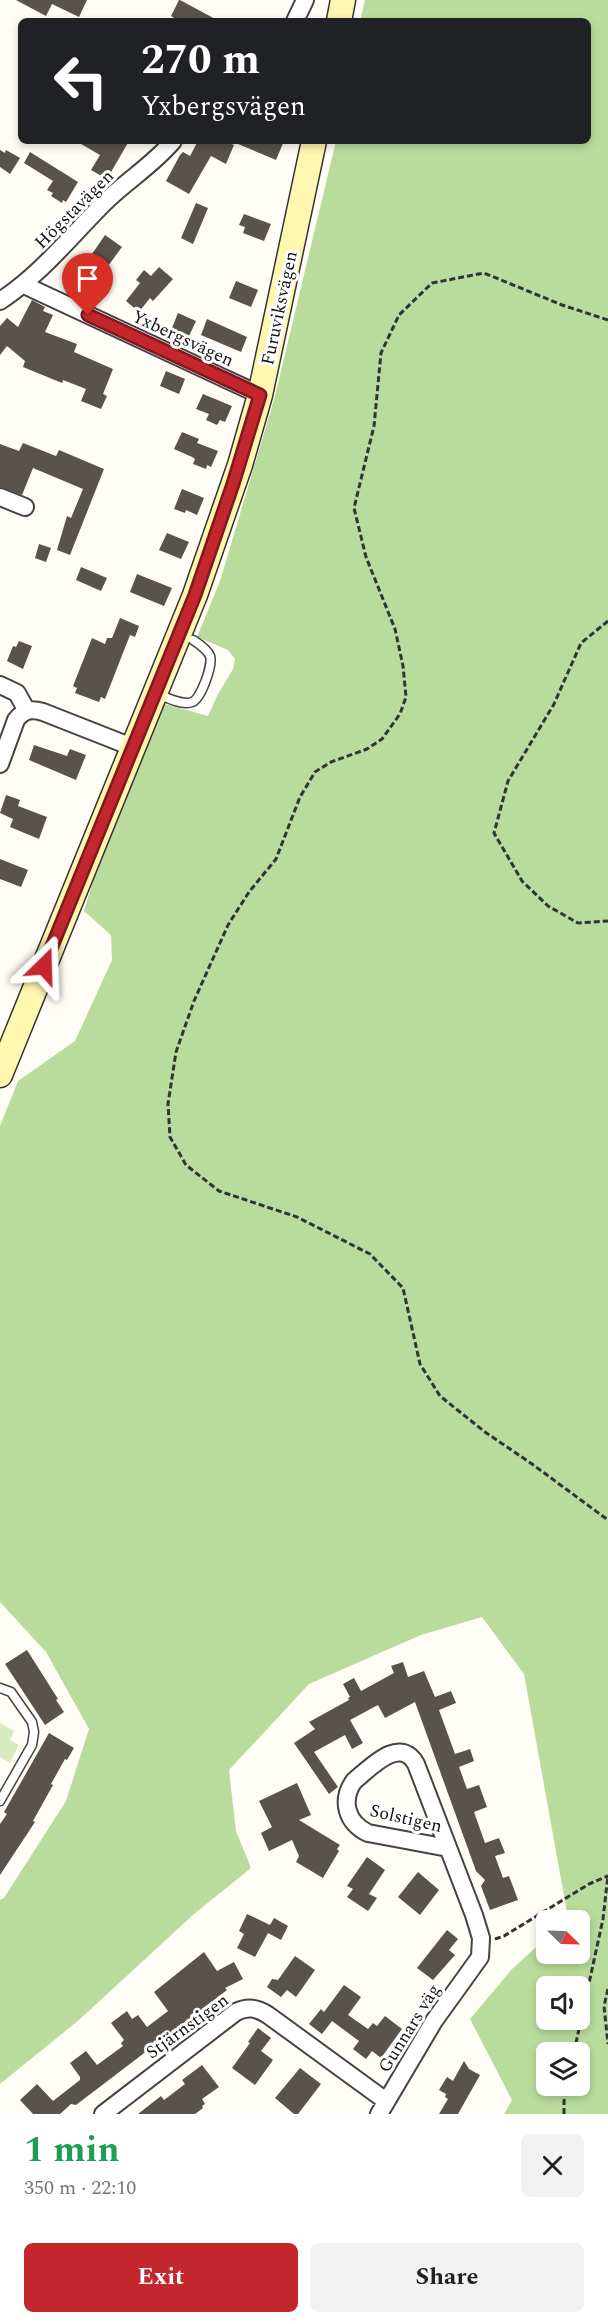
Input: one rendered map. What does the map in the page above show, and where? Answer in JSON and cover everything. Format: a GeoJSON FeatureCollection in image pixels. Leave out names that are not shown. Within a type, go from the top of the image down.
{"type":"FeatureCollection","features":[{"type":"Feature","properties":{"kind":"main road"},"geometry":{"type":"LineString","coordinates":[[340,18],[343,0]]}},
{"type":"Feature","properties":{"kind":"main road","name":"Furuviksvägen"},"geometry":{"type":"LineString","coordinates":[[0,1076],[192,603],[220,524],[260,395],[313,144]]}},
{"type":"Feature","properties":{"kind":"street"},"geometry":{"type":"LineString","coordinates":[[297,18],[306,0]]}},
{"type":"Feature","properties":{"kind":"street","name":"Högstavägen"},"geometry":{"type":"LineString","coordinates":[[0,301],[24,285],[105,201],[143,171],[170,144]]}},
{"type":"Feature","properties":{"kind":"street","name":"Yxbergsvägen"},"geometry":{"type":"LineString","coordinates":[[24,285],[260,395]]}},
{"type":"Feature","properties":{"kind":"street"},"geometry":{"type":"LineString","coordinates":[[0,497],[25,507]]}},
{"type":"Feature","properties":{"kind":"street"},"geometry":{"type":"LineString","coordinates":[[0,685],[17,693],[27,711]]}},
{"type":"Feature","properties":{"kind":"street"},"geometry":{"type":"LineString","coordinates":[[0,764],[16,720],[27,711],[43,712],[132,747]]}},
{"type":"Feature","properties":{"kind":"street","name":"Solstigen"},"geometry":{"type":"LineString","coordinates":[[448,1848],[368,1833],[360,1829],[347,1813],[346,1804],[350,1787],[354,1781],[389,1754],[408,1754],[416,1764],[448,1848],[480,1933],[482,1944]]}},
{"type":"Feature","properties":{"kind":"street","name":"Gunnars väg"},"geometry":{"type":"LineString","coordinates":[[383,2108],[434,2021],[480,1957],[482,1944]]}},
{"type":"Feature","properties":{"kind":"street","name":"Stjärnstigen"},"geometry":{"type":"LineString","coordinates":[[103,2114],[244,2008],[254,2008],[275,2020],[383,2108]]}},
{"type":"Feature","properties":{"kind":"lane"},"geometry":{"type":"LineString","coordinates":[[154,693],[190,703],[198,697],[211,665],[211,658],[208,652],[193,640]]}},
{"type":"Feature","properties":{"kind":"lane"},"geometry":{"type":"LineString","coordinates":[[0,1688],[11,1692],[32,1722],[34,1732],[32,1745],[0,1801]]}},
{"type":"Feature","properties":{"kind":"path"},"geometry":{"type":"LineString","coordinates":[[608,320],[562,305],[484,273],[432,284],[399,315],[381,353],[374,426],[354,508],[366,556],[394,629],[403,666],[406,697],[400,714],[382,739],[367,749],[331,762],[315,772],[300,796],[276,859],[249,892],[228,926],[194,1001],[176,1052],[168,1104],[170,1137],[186,1166],[219,1191],[297,1217],[370,1254],[404,1288],[420,1364],[440,1396],[485,1432],[608,1520]]}},
{"type":"Feature","properties":{"kind":"path"},"geometry":{"type":"LineString","coordinates":[[608,621],[581,643],[554,704],[508,781],[494,833],[522,881],[548,906],[578,923],[608,921]]}},
{"type":"Feature","properties":{"kind":"path"},"geometry":{"type":"LineString","coordinates":[[482,1944],[504,1936],[589,1884],[608,1876],[603,1919],[576,2042]]}},
{"type":"Feature","properties":{"kind":"path"},"geometry":{"type":"LineString","coordinates":[[608,1989],[604,2006],[608,2044]]}},
{"type":"Feature","properties":{"kind":"path"},"geometry":{"type":"LineString","coordinates":[[564,2114],[565,2096]]}},
{"type":"Feature","properties":{"kind":"green space"},"geometry":{"type":"Polygon","coordinates":[[[365,0],[608,0],[608,2114],[504,2114],[512,2100],[470,2019],[512,1969],[536,1947],[536,1964],[590,1964],[590,1910],[567,1910],[524,1674],[482,1617],[421,1635],[309,1684],[229,1770],[236,1831],[251,1868],[194,1914],[79,2020],[0,2084],[0,1900],[4,1898],[66,1801],[89,1729],[46,1652],[0,1602],[0,1126],[18,1081],[75,1041],[112,960],[111,935],[84,911],[104,845],[161,703],[208,716],[233,669],[235,659],[228,650],[197,637],[220,581],[274,400],[335,144],[591,144],[591,18],[361,18],[365,0]]]}},
{"type":"Feature","properties":{"kind":"green space"},"geometry":{"type":"Polygon","coordinates":[[[0,1723],[14,1731],[10,1740],[19,1745],[10,1763],[0,1757],[0,1723]]]}},
{"type":"Feature","properties":{"kind":"building"},"geometry":{"type":"Polygon","coordinates":[[[16,0],[87,0],[79,17],[52,4],[46,16],[16,0]]]}},
{"type":"Feature","properties":{"kind":"building"},"geometry":{"type":"Polygon","coordinates":[[[180,0],[213,18],[174,18],[171,16],[180,0]]]}},
{"type":"Feature","properties":{"kind":"building"},"geometry":{"type":"Polygon","coordinates":[[[81,144],[127,144],[107,179],[91,170],[100,155],[81,144]]]}},
{"type":"Feature","properties":{"kind":"building"},"geometry":{"type":"Polygon","coordinates":[[[196,144],[234,145],[226,164],[211,156],[189,194],[166,181],[180,155],[183,152],[190,156],[196,144]]]}},
{"type":"Feature","properties":{"kind":"building"},"geometry":{"type":"Polygon","coordinates":[[[238,144],[283,144],[276,160],[238,144]]]}},
{"type":"Feature","properties":{"kind":"building"},"geometry":{"type":"Polygon","coordinates":[[[0,150],[5,153],[6,150],[20,158],[10,174],[0,167],[0,150]]]}},
{"type":"Feature","properties":{"kind":"building"},"geometry":{"type":"Polygon","coordinates":[[[30,152],[78,182],[66,202],[63,200],[62,203],[51,196],[53,193],[47,190],[53,181],[24,163],[30,152]]]}},
{"type":"Feature","properties":{"kind":"building"},"geometry":{"type":"Polygon","coordinates":[[[196,203],[208,208],[193,244],[181,238],[196,203]]]}},
{"type":"Feature","properties":{"kind":"building"},"geometry":{"type":"Polygon","coordinates":[[[244,214],[271,224],[264,241],[243,233],[245,227],[239,225],[244,214]]]}},
{"type":"Feature","properties":{"kind":"building"},"geometry":{"type":"Polygon","coordinates":[[[105,235],[122,247],[99,274],[86,265],[105,235]]]}},
{"type":"Feature","properties":{"kind":"building"},"geometry":{"type":"Polygon","coordinates":[[[159,267],[173,279],[153,301],[150,298],[139,312],[126,301],[140,283],[136,280],[144,270],[151,276],[159,267]]]}},
{"type":"Feature","properties":{"kind":"building"},"geometry":{"type":"Polygon","coordinates":[[[236,281],[258,290],[251,307],[229,298],[236,281]]]}},
{"type":"Feature","properties":{"kind":"building"},"geometry":{"type":"Polygon","coordinates":[[[32,300],[45,307],[43,311],[53,315],[45,332],[77,344],[74,352],[113,369],[103,394],[107,396],[101,409],[81,401],[86,389],[63,380],[62,383],[23,367],[25,361],[7,346],[0,355],[0,326],[7,318],[18,327],[32,300]]]}},
{"type":"Feature","properties":{"kind":"building"},"geometry":{"type":"Polygon","coordinates":[[[178,313],[196,321],[189,336],[172,328],[178,313]]]}},
{"type":"Feature","properties":{"kind":"building"},"geometry":{"type":"Polygon","coordinates":[[[207,319],[247,337],[241,352],[201,335],[207,319]]]}},
{"type":"Feature","properties":{"kind":"building"},"geometry":{"type":"Polygon","coordinates":[[[166,371],[185,379],[179,394],[160,386],[166,371]]]}},
{"type":"Feature","properties":{"kind":"building"},"geometry":{"type":"Polygon","coordinates":[[[203,394],[232,406],[225,422],[220,420],[217,425],[206,420],[209,414],[196,409],[203,394]]]}},
{"type":"Feature","properties":{"kind":"building"},"geometry":{"type":"Polygon","coordinates":[[[182,432],[199,439],[197,443],[218,451],[211,467],[207,465],[206,469],[193,464],[195,459],[174,449],[182,432]]]}},
{"type":"Feature","properties":{"kind":"building"},"geometry":{"type":"Polygon","coordinates":[[[23,443],[56,456],[59,450],[104,469],[70,555],[57,550],[67,516],[71,518],[83,489],[33,468],[22,495],[0,487],[0,444],[19,451],[23,443]]]}},
{"type":"Feature","properties":{"kind":"building"},"geometry":{"type":"Polygon","coordinates":[[[182,489],[204,498],[197,515],[186,510],[185,513],[174,509],[182,489]]]}},
{"type":"Feature","properties":{"kind":"building"},"geometry":{"type":"Polygon","coordinates":[[[167,533],[189,542],[181,559],[159,550],[167,533]]]}},
{"type":"Feature","properties":{"kind":"building"},"geometry":{"type":"Polygon","coordinates":[[[39,544],[51,548],[46,562],[35,558],[39,544]]]}},
{"type":"Feature","properties":{"kind":"building"},"geometry":{"type":"Polygon","coordinates":[[[81,567],[107,578],[101,591],[76,580],[81,567]]]}},
{"type":"Feature","properties":{"kind":"building"},"geometry":{"type":"Polygon","coordinates":[[[137,574],[172,588],[164,606],[130,592],[137,574]]]}},
{"type":"Feature","properties":{"kind":"building"},"geometry":{"type":"Polygon","coordinates":[[[120,618],[139,626],[135,637],[130,635],[105,699],[101,697],[99,702],[75,693],[77,688],[73,686],[92,638],[105,644],[107,638],[112,638],[120,618]]]}},
{"type":"Feature","properties":{"kind":"building"},"geometry":{"type":"Polygon","coordinates":[[[19,641],[32,646],[23,669],[7,661],[13,646],[16,647],[19,641]]]}},
{"type":"Feature","properties":{"kind":"building"},"geometry":{"type":"Polygon","coordinates":[[[34,745],[67,756],[70,749],[86,755],[76,780],[29,760],[34,745]]]}},
{"type":"Feature","properties":{"kind":"building"},"geometry":{"type":"Polygon","coordinates":[[[6,795],[20,800],[18,806],[47,817],[39,839],[10,827],[13,819],[0,813],[6,795]]]}},
{"type":"Feature","properties":{"kind":"building"},"geometry":{"type":"Polygon","coordinates":[[[0,859],[28,870],[21,887],[0,879],[0,859]]]}},
{"type":"Feature","properties":{"kind":"building"},"geometry":{"type":"Polygon","coordinates":[[[27,1650],[64,1712],[45,1725],[5,1664],[27,1650]]]}},
{"type":"Feature","properties":{"kind":"building"},"geometry":{"type":"Polygon","coordinates":[[[403,1662],[408,1677],[424,1671],[435,1697],[451,1691],[456,1703],[439,1710],[455,1754],[470,1749],[474,1761],[459,1767],[467,1789],[479,1785],[487,1807],[474,1812],[485,1843],[499,1838],[505,1853],[495,1856],[503,1878],[509,1876],[518,1900],[490,1910],[481,1886],[485,1880],[476,1871],[415,1702],[385,1718],[378,1705],[350,1720],[363,1743],[352,1749],[345,1735],[314,1752],[338,1787],[329,1794],[294,1743],[315,1729],[309,1722],[349,1700],[350,1697],[343,1684],[354,1678],[361,1691],[394,1673],[391,1666],[403,1662]]]}},
{"type":"Feature","properties":{"kind":"building"},"geometry":{"type":"Polygon","coordinates":[[[49,1733],[74,1748],[51,1784],[53,1785],[33,1821],[35,1822],[0,1875],[0,1824],[7,1814],[4,1812],[49,1733]]]}},
{"type":"Feature","properties":{"kind":"building"},"geometry":{"type":"Polygon","coordinates":[[[297,1783],[311,1815],[299,1820],[340,1845],[337,1849],[339,1851],[323,1878],[296,1862],[299,1856],[292,1840],[269,1851],[261,1833],[272,1827],[259,1801],[297,1783]]]}},
{"type":"Feature","properties":{"kind":"building"},"geometry":{"type":"Polygon","coordinates":[[[367,1857],[385,1870],[369,1894],[377,1898],[368,1911],[347,1897],[353,1889],[347,1886],[367,1857]]]}},
{"type":"Feature","properties":{"kind":"building"},"geometry":{"type":"Polygon","coordinates":[[[418,1872],[439,1890],[420,1915],[398,1897],[418,1872]]]}},
{"type":"Feature","properties":{"kind":"building"},"geometry":{"type":"Polygon","coordinates":[[[247,1914],[270,1925],[274,1918],[288,1926],[281,1940],[268,1933],[255,1957],[237,1948],[244,1934],[239,1931],[247,1914]]]}},
{"type":"Feature","properties":{"kind":"building"},"geometry":{"type":"Polygon","coordinates":[[[447,1930],[458,1939],[449,1950],[455,1955],[433,1980],[417,1968],[447,1930]]]}},
{"type":"Feature","properties":{"kind":"building"},"geometry":{"type":"Polygon","coordinates":[[[204,1952],[217,1971],[234,1962],[243,1979],[225,1988],[227,1990],[76,2105],[71,2104],[60,2114],[33,2114],[20,2100],[37,2084],[53,2101],[80,2080],[70,2063],[86,2051],[97,2065],[123,2046],[121,2043],[124,2040],[111,2023],[127,2011],[132,2019],[138,2015],[147,2027],[168,2011],[154,1992],[204,1952]]]}},
{"type":"Feature","properties":{"kind":"building"},"geometry":{"type":"Polygon","coordinates":[[[295,1956],[315,1970],[296,1997],[287,1990],[281,1997],[267,1987],[272,1979],[278,1980],[295,1956]]]}},
{"type":"Feature","properties":{"kind":"building"},"geometry":{"type":"Polygon","coordinates":[[[344,1985],[361,1997],[348,2015],[368,2029],[373,2023],[377,2026],[385,2016],[402,2029],[381,2058],[372,2051],[366,2059],[353,2049],[359,2041],[332,2021],[322,2034],[309,2024],[321,2009],[324,2012],[344,1985]]]}},
{"type":"Feature","properties":{"kind":"building"},"geometry":{"type":"Polygon","coordinates":[[[258,2028],[271,2038],[261,2051],[273,2060],[255,2085],[232,2068],[258,2028]]]}},
{"type":"Feature","properties":{"kind":"building"},"geometry":{"type":"Polygon","coordinates":[[[464,2061],[469,2069],[480,2075],[458,2114],[439,2114],[448,2099],[445,2097],[446,2094],[439,2090],[447,2077],[453,2081],[464,2061]]]}},
{"type":"Feature","properties":{"kind":"building"},"geometry":{"type":"Polygon","coordinates":[[[202,2065],[219,2087],[202,2099],[205,2104],[203,2108],[195,2114],[138,2114],[161,2096],[164,2100],[185,2084],[182,2080],[202,2065]]]}},
{"type":"Feature","properties":{"kind":"building"},"geometry":{"type":"Polygon","coordinates":[[[300,2068],[321,2084],[298,2114],[294,2114],[275,2098],[300,2068]]]}},
{"type":"Feature","properties":{"kind":"route"},"geometry":{"type":"LineString","coordinates":[[44,966],[195,595],[240,465],[260,395],[88,315]]}}]}
